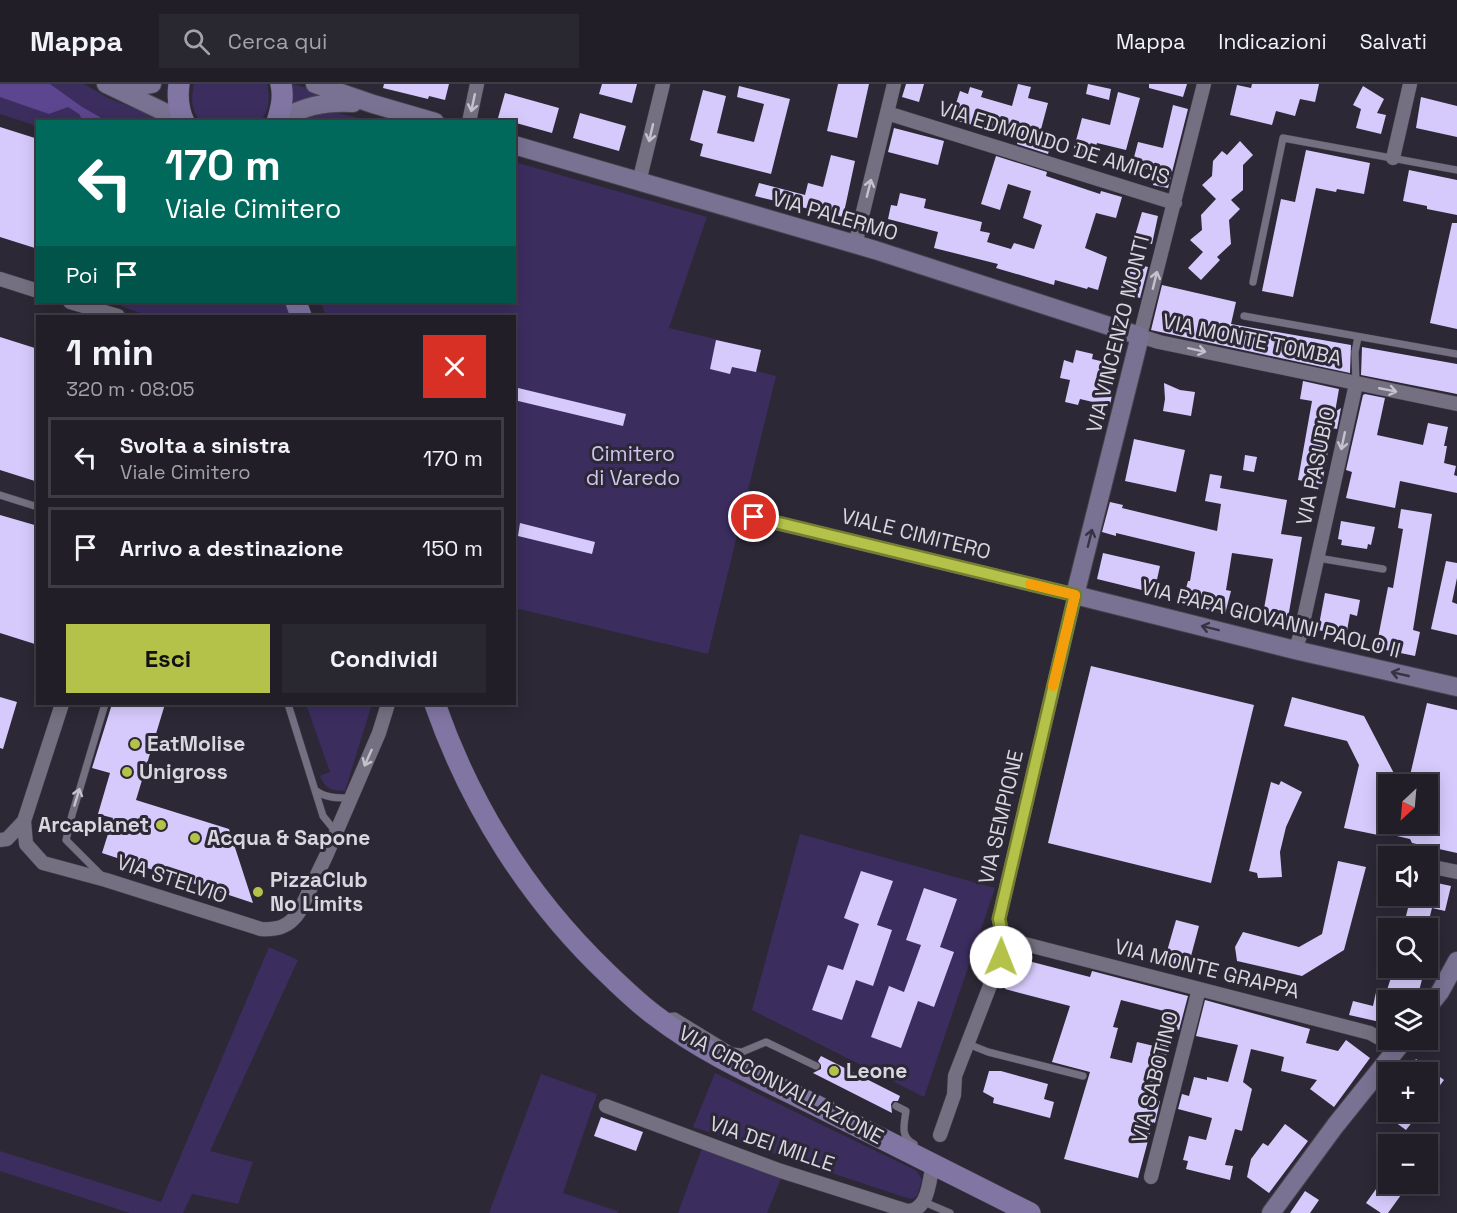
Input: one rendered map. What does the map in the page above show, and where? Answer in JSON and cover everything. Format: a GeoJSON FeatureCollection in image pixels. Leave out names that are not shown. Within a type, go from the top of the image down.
{"type":"FeatureCollection","features":[{"type":"Feature","properties":{"kind":"main road"},"geometry":{"type":"LineString","coordinates":[[179,84],[177,97],[183,120]]}},
{"type":"Feature","properties":{"kind":"main road"},"geometry":{"type":"LineString","coordinates":[[278,120],[282,108],[281,84]]}},
{"type":"Feature","properties":{"kind":"main road","name":"VIA CIRCONVALLAZIONE"},"geometry":{"type":"LineString","coordinates":[[435,705],[467,782],[496,835],[526,881],[592,958],[656,1017],[724,1060],[1029,1213]]}},
{"type":"Feature","properties":{"kind":"street"},"geometry":{"type":"LineString","coordinates":[[106,84],[181,120]]}},
{"type":"Feature","properties":{"kind":"street"},"geometry":{"type":"LineString","coordinates":[[115,84],[135,87],[152,84]]}},
{"type":"Feature","properties":{"kind":"street"},"geometry":{"type":"LineString","coordinates":[[315,84],[428,120]]}},
{"type":"Feature","properties":{"kind":"street"},"geometry":{"type":"LineString","coordinates":[[469,120],[477,84]]}},
{"type":"Feature","properties":{"kind":"street"},"geometry":{"type":"LineString","coordinates":[[639,183],[663,84]]}},
{"type":"Feature","properties":{"kind":"street"},"geometry":{"type":"LineString","coordinates":[[855,244],[894,84]]}},
{"type":"Feature","properties":{"kind":"street","name":"VIA VINCENZO MONTI"},"geometry":{"type":"LineString","coordinates":[[1075,595],[1203,84]]}},
{"type":"Feature","properties":{"kind":"street"},"geometry":{"type":"LineString","coordinates":[[1393,158],[1410,84]]}},
{"type":"Feature","properties":{"kind":"street"},"geometry":{"type":"LineString","coordinates":[[281,120],[310,106],[332,101],[373,104]]}},
{"type":"Feature","properties":{"kind":"street","name":"VIA EDMONDO DE AMICIS"},"geometry":{"type":"LineString","coordinates":[[887,114],[1175,203]]}},
{"type":"Feature","properties":{"kind":"street","name":"VIA PALERMO"},"geometry":{"type":"LineString","coordinates":[[516,146],[855,244],[1140,336]]}},
{"type":"Feature","properties":{"kind":"street"},"geometry":{"type":"LineString","coordinates":[[0,279],[36,290]]}},
{"type":"Feature","properties":{"kind":"street"},"geometry":{"type":"LineString","coordinates":[[73,303],[115,315]]}},
{"type":"Feature","properties":{"kind":"street","name":"VIA MONTE TOMBA"},"geometry":{"type":"LineString","coordinates":[[1140,336],[1159,342],[1457,404]]}},
{"type":"Feature","properties":{"kind":"street","name":"VIA PASUBIO"},"geometry":{"type":"LineString","coordinates":[[1295,650],[1318,558],[1356,384]]}},
{"type":"Feature","properties":{"kind":"street","name":"VIALE CIMITERO"},"geometry":{"type":"LineString","coordinates":[[747,516],[1075,595]]}},
{"type":"Feature","properties":{"kind":"street","name":"VIA PAPA GIOVANNI PAOLO II"},"geometry":{"type":"LineString","coordinates":[[1075,595],[1295,650],[1457,687]]}},
{"type":"Feature","properties":{"kind":"street","name":"VIA SEMPIONE"},"geometry":{"type":"LineString","coordinates":[[1005,947],[999,919],[1075,595]]}},
{"type":"Feature","properties":{"kind":"street"},"geometry":{"type":"LineString","coordinates":[[0,840],[7,839],[24,821],[62,705]]}},
{"type":"Feature","properties":{"kind":"street","name":"VIA STELVIO"},"geometry":{"type":"LineString","coordinates":[[24,821],[26,844],[43,862],[261,929],[286,926],[299,912],[336,832],[384,721],[388,705]]}},
{"type":"Feature","properties":{"kind":"street"},"geometry":{"type":"LineString","coordinates":[[1438,868],[1457,872]]}},
{"type":"Feature","properties":{"kind":"street","name":"VIA MONTE GRAPPA"},"geometry":{"type":"LineString","coordinates":[[1005,947],[1010,942],[1017,942],[1378,1036]]}},
{"type":"Feature","properties":{"kind":"street"},"geometry":{"type":"LineString","coordinates":[[940,1135],[954,1095],[956,1076],[1005,947]]}},
{"type":"Feature","properties":{"kind":"street"},"geometry":{"type":"LineString","coordinates":[[1438,994],[1457,961]]}},
{"type":"Feature","properties":{"kind":"street","name":"VIA SABOTINO"},"geometry":{"type":"LineString","coordinates":[[1151,1176],[1199,989]]}},
{"type":"Feature","properties":{"kind":"street"},"geometry":{"type":"LineString","coordinates":[[1271,1213],[1335,1126],[1396,1050]]}},
{"type":"Feature","properties":{"kind":"street","name":"VIA DEI MILLE"},"geometry":{"type":"LineString","coordinates":[[606,1106],[781,1171],[908,1211],[917,1209],[924,1202]]}},
{"type":"Feature","properties":{"kind":"street"},"geometry":{"type":"LineString","coordinates":[[924,1202],[933,1164]]}},
{"type":"Feature","properties":{"kind":"lane"},"geometry":{"type":"LineString","coordinates":[[1253,282],[1283,138],[1457,170]]}},
{"type":"Feature","properties":{"kind":"lane"},"geometry":{"type":"LineString","coordinates":[[1244,316],[1457,354]]}},
{"type":"Feature","properties":{"kind":"lane","name":"VIA MONTE TOMBA"},"geometry":{"type":"LineString","coordinates":[[1356,384],[1355,352],[1358,337]]}},
{"type":"Feature","properties":{"kind":"lane"},"geometry":{"type":"LineString","coordinates":[[0,495],[36,506]]}},
{"type":"Feature","properties":{"kind":"lane","name":"VIA PASUBIO"},"geometry":{"type":"LineString","coordinates":[[1318,558],[1383,569]]}},
{"type":"Feature","properties":{"kind":"lane"},"geometry":{"type":"LineString","coordinates":[[105,705],[66,840],[106,880]]}},
{"type":"Feature","properties":{"kind":"lane"},"geometry":{"type":"LineString","coordinates":[[288,705],[323,816],[336,832]]}},
{"type":"Feature","properties":{"kind":"lane"},"geometry":{"type":"LineString","coordinates":[[315,789],[320,794],[331,797],[350,798]]}},
{"type":"Feature","properties":{"kind":"lane"},"geometry":{"type":"LineString","coordinates":[[656,1017],[675,1016],[732,1051],[742,1052],[766,1042],[816,1066]]}},
{"type":"Feature","properties":{"kind":"lane"},"geometry":{"type":"LineString","coordinates":[[968,1044],[988,1052],[1083,1076]]}},
{"type":"Feature","properties":{"kind":"lane"},"geometry":{"type":"LineString","coordinates":[[896,1106],[906,1111],[903,1133],[907,1140],[917,1145]]}},
{"type":"Feature","properties":{"kind":"lane"},"geometry":{"type":"LineString","coordinates":[[1004,1189],[1029,1213]]}},
{"type":"Feature","properties":{"kind":"lane"},"geometry":{"type":"LineString","coordinates":[[924,1202],[950,1213]]}},
{"type":"Feature","properties":{"kind":"green space"},"geometry":{"type":"Polygon","coordinates":[[[0,84],[84,84],[108,98],[163,120],[36,120],[36,126],[0,114],[0,84]]]}},
{"type":"Feature","properties":{"kind":"green space"},"geometry":{"type":"Polygon","coordinates":[[[194,84],[267,84],[269,99],[261,120],[199,120],[192,104],[194,84]]]}},
{"type":"Feature","properties":{"kind":"green space"},"geometry":{"type":"Polygon","coordinates":[[[292,84],[321,92],[321,95],[292,106],[292,84]]]}},
{"type":"Feature","properties":{"kind":"green space"},"geometry":{"type":"Polygon","coordinates":[[[333,112],[367,120],[305,120],[333,112]]]}},
{"type":"Feature","properties":{"kind":"green space","name":"Cimitero di Varedo"},"geometry":{"type":"Polygon","coordinates":[[[516,162],[707,217],[669,328],[761,350],[756,371],[776,376],[708,654],[516,608],[516,315],[326,315],[321,303],[516,303],[516,162]]]}},
{"type":"Feature","properties":{"kind":"green space"},"geometry":{"type":"Polygon","coordinates":[[[122,303],[289,303],[292,315],[145,315],[121,306],[122,303]]]}},
{"type":"Feature","properties":{"kind":"green space"},"geometry":{"type":"Polygon","coordinates":[[[306,705],[372,705],[345,791],[330,788],[324,784],[320,776],[330,772],[306,705]]]}},
{"type":"Feature","properties":{"kind":"green space"},"geometry":{"type":"Polygon","coordinates":[[[800,834],[995,888],[924,1097],[752,1010],[800,834]]]}},
{"type":"Feature","properties":{"kind":"green space"},"geometry":{"type":"Polygon","coordinates":[[[269,947],[298,960],[210,1151],[253,1162],[238,1204],[192,1194],[183,1213],[130,1213],[0,1171],[0,1151],[161,1202],[269,947]]]}},
{"type":"Feature","properties":{"kind":"green space"},"geometry":{"type":"Polygon","coordinates":[[[715,1073],[917,1171],[922,1180],[917,1196],[912,1199],[904,1197],[693,1127],[715,1073]]]}},
{"type":"Feature","properties":{"kind":"green space"},"geometry":{"type":"Polygon","coordinates":[[[541,1074],[597,1094],[563,1193],[617,1211],[619,1208],[617,1213],[489,1213],[541,1074]]]}},
{"type":"Feature","properties":{"kind":"green space"},"geometry":{"type":"Polygon","coordinates":[[[702,1148],[782,1176],[767,1213],[678,1213],[702,1148]]]}},
{"type":"Feature","properties":{"kind":"shaded area"},"geometry":{"type":"Polygon","coordinates":[[[0,84],[50,84],[100,117],[98,120],[82,120],[79,114],[68,107],[49,114],[0,97],[0,84]]]}},
{"type":"Feature","properties":{"kind":"building"},"geometry":{"type":"Polygon","coordinates":[[[384,84],[449,84],[445,100],[429,96],[428,99],[383,88],[384,84]]]}},
{"type":"Feature","properties":{"kind":"building"},"geometry":{"type":"Polygon","coordinates":[[[602,84],[637,84],[632,103],[599,94],[602,84]]]}},
{"type":"Feature","properties":{"kind":"building"},"geometry":{"type":"Polygon","coordinates":[[[838,84],[869,84],[857,138],[827,131],[838,84]]]}},
{"type":"Feature","properties":{"kind":"building"},"geometry":{"type":"Polygon","coordinates":[[[906,84],[924,84],[919,102],[902,97],[906,84]]]}},
{"type":"Feature","properties":{"kind":"building"},"geometry":{"type":"Polygon","coordinates":[[[1018,84],[1031,87],[1028,98],[1048,103],[1040,133],[1053,137],[1048,154],[1017,144],[1019,138],[951,119],[960,91],[968,94],[970,87],[983,91],[981,97],[1012,106],[1018,84]]]}},
{"type":"Feature","properties":{"kind":"building"},"geometry":{"type":"Polygon","coordinates":[[[1088,84],[1111,89],[1109,100],[1086,94],[1088,84]]]}},
{"type":"Feature","properties":{"kind":"building"},"geometry":{"type":"Polygon","coordinates":[[[1149,84],[1187,84],[1183,97],[1149,88],[1149,84]]]}},
{"type":"Feature","properties":{"kind":"building"},"geometry":{"type":"Polygon","coordinates":[[[1252,84],[1319,84],[1315,102],[1300,99],[1295,116],[1276,111],[1272,125],[1230,115],[1237,85],[1251,88],[1252,84]]]}},
{"type":"Feature","properties":{"kind":"building"},"geometry":{"type":"Polygon","coordinates":[[[739,86],[790,99],[771,174],[700,156],[703,144],[690,140],[703,90],[726,96],[717,133],[754,142],[764,104],[737,97],[739,86]]]}},
{"type":"Feature","properties":{"kind":"building"},"geometry":{"type":"Polygon","coordinates":[[[1363,86],[1384,99],[1377,113],[1386,115],[1381,134],[1356,128],[1361,109],[1353,105],[1363,86]]]}},
{"type":"Feature","properties":{"kind":"building"},"geometry":{"type":"Polygon","coordinates":[[[1118,92],[1140,98],[1126,150],[1097,143],[1093,157],[1077,152],[1078,150],[1074,148],[1082,118],[1110,125],[1118,92]]]}},
{"type":"Feature","properties":{"kind":"building"},"geometry":{"type":"Polygon","coordinates":[[[505,93],[559,108],[552,133],[516,123],[516,120],[498,118],[505,93]]]}},
{"type":"Feature","properties":{"kind":"building"},"geometry":{"type":"Polygon","coordinates":[[[1421,97],[1457,106],[1457,137],[1416,128],[1421,97]]]}},
{"type":"Feature","properties":{"kind":"building"},"geometry":{"type":"Polygon","coordinates":[[[1173,105],[1188,109],[1168,188],[1153,185],[1156,171],[1132,165],[1138,142],[1163,148],[1173,105]]]}},
{"type":"Feature","properties":{"kind":"building"},"geometry":{"type":"Polygon","coordinates":[[[580,113],[626,126],[619,151],[573,138],[580,113]]]}},
{"type":"Feature","properties":{"kind":"building"},"geometry":{"type":"Polygon","coordinates":[[[0,127],[36,138],[36,248],[0,237],[0,127]]]}},
{"type":"Feature","properties":{"kind":"building"},"geometry":{"type":"Polygon","coordinates":[[[894,128],[944,141],[938,165],[888,152],[894,128]]]}},
{"type":"Feature","properties":{"kind":"building"},"geometry":{"type":"Polygon","coordinates":[[[1240,141],[1253,155],[1243,165],[1243,190],[1231,200],[1240,209],[1229,220],[1231,244],[1217,257],[1220,260],[1201,280],[1188,268],[1203,252],[1190,240],[1202,230],[1201,215],[1216,199],[1202,185],[1212,176],[1213,161],[1222,151],[1227,155],[1240,141]]]}},
{"type":"Feature","properties":{"kind":"building"},"geometry":{"type":"Polygon","coordinates":[[[1306,150],[1370,163],[1364,194],[1316,188],[1293,297],[1262,291],[1281,199],[1295,202],[1306,150]]]}},
{"type":"Feature","properties":{"kind":"building"},"geometry":{"type":"Polygon","coordinates":[[[831,155],[855,161],[843,217],[755,196],[759,183],[805,195],[808,183],[823,187],[831,155]]]}},
{"type":"Feature","properties":{"kind":"building"},"geometry":{"type":"Polygon","coordinates":[[[996,156],[1047,172],[1046,176],[1100,194],[1101,191],[1122,197],[1116,218],[1096,213],[1085,248],[1107,257],[1098,290],[1055,280],[1054,285],[996,268],[998,264],[934,248],[938,232],[888,219],[891,205],[897,206],[900,193],[926,199],[924,208],[982,222],[980,231],[990,233],[987,242],[1011,249],[1014,243],[1034,249],[1042,225],[1023,218],[1031,191],[1008,184],[1000,210],[981,204],[996,156]]]}},
{"type":"Feature","properties":{"kind":"building"},"geometry":{"type":"Polygon","coordinates":[[[1409,170],[1457,180],[1457,215],[1403,201],[1409,170]]]}},
{"type":"Feature","properties":{"kind":"building"},"geometry":{"type":"Polygon","coordinates":[[[1142,212],[1158,216],[1152,244],[1134,239],[1142,212]]]}},
{"type":"Feature","properties":{"kind":"building"},"geometry":{"type":"Polygon","coordinates":[[[1452,223],[1457,223],[1457,329],[1430,323],[1452,223]]]}},
{"type":"Feature","properties":{"kind":"building"},"geometry":{"type":"Polygon","coordinates":[[[1128,262],[1148,267],[1140,298],[1120,292],[1128,262]]]}},
{"type":"Feature","properties":{"kind":"building"},"geometry":{"type":"Polygon","coordinates":[[[1162,285],[1236,302],[1231,324],[1351,345],[1350,373],[1151,330],[1162,285]]]}},
{"type":"Feature","properties":{"kind":"building"},"geometry":{"type":"Polygon","coordinates":[[[0,337],[36,348],[36,481],[0,470],[0,337]]]}},
{"type":"Feature","properties":{"kind":"building"},"geometry":{"type":"Polygon","coordinates":[[[716,340],[761,350],[756,372],[732,367],[730,374],[710,369],[716,340]]]}},
{"type":"Feature","properties":{"kind":"building"},"geometry":{"type":"Polygon","coordinates":[[[1362,347],[1457,364],[1457,394],[1361,375],[1362,347]]]}},
{"type":"Feature","properties":{"kind":"building"},"geometry":{"type":"Polygon","coordinates":[[[1076,350],[1093,354],[1092,359],[1113,364],[1106,392],[1112,394],[1110,406],[1080,399],[1078,405],[1065,402],[1070,380],[1060,378],[1064,360],[1073,363],[1076,350]]]}},
{"type":"Feature","properties":{"kind":"building"},"geometry":{"type":"Polygon","coordinates":[[[1303,381],[1339,389],[1335,412],[1341,408],[1337,429],[1332,428],[1322,484],[1298,480],[1312,401],[1300,399],[1303,381]]]}},
{"type":"Feature","properties":{"kind":"building"},"geometry":{"type":"Polygon","coordinates":[[[1164,383],[1180,390],[1195,392],[1191,416],[1163,411],[1164,383]]]}},
{"type":"Feature","properties":{"kind":"building"},"geometry":{"type":"Polygon","coordinates":[[[516,387],[626,414],[623,426],[516,400],[516,387]]]}},
{"type":"Feature","properties":{"kind":"building"},"geometry":{"type":"Polygon","coordinates":[[[1365,394],[1385,398],[1377,435],[1423,445],[1428,423],[1448,427],[1444,446],[1447,446],[1444,463],[1456,466],[1454,475],[1457,476],[1457,493],[1400,481],[1395,508],[1346,498],[1352,472],[1346,470],[1365,394]]]}},
{"type":"Feature","properties":{"kind":"building"},"geometry":{"type":"Polygon","coordinates":[[[1134,439],[1185,450],[1176,492],[1125,481],[1134,439]]]}},
{"type":"Feature","properties":{"kind":"building"},"geometry":{"type":"Polygon","coordinates":[[[1245,455],[1257,457],[1254,472],[1243,470],[1245,455]]]}},
{"type":"Feature","properties":{"kind":"building"},"geometry":{"type":"Polygon","coordinates":[[[1210,474],[1222,476],[1220,488],[1287,500],[1281,534],[1302,537],[1288,618],[1263,614],[1273,559],[1232,553],[1226,590],[1231,591],[1225,614],[1182,603],[1188,581],[1190,581],[1195,552],[1116,533],[1116,536],[1102,532],[1110,502],[1123,505],[1122,508],[1217,531],[1221,504],[1205,501],[1210,474]]]}},
{"type":"Feature","properties":{"kind":"building"},"geometry":{"type":"Polygon","coordinates":[[[1401,509],[1432,514],[1413,630],[1420,632],[1415,656],[1376,648],[1388,587],[1393,588],[1403,529],[1398,528],[1401,509]]]}},
{"type":"Feature","properties":{"kind":"building"},"geometry":{"type":"Polygon","coordinates":[[[0,515],[36,525],[36,644],[0,633],[0,515]]]}},
{"type":"Feature","properties":{"kind":"building"},"geometry":{"type":"Polygon","coordinates":[[[1341,521],[1375,527],[1371,545],[1368,544],[1367,549],[1341,545],[1342,540],[1338,539],[1341,521]]]}},
{"type":"Feature","properties":{"kind":"building"},"geometry":{"type":"Polygon","coordinates":[[[520,523],[595,542],[592,554],[518,536],[520,523]]]}},
{"type":"Feature","properties":{"kind":"building"},"geometry":{"type":"Polygon","coordinates":[[[1103,553],[1160,566],[1154,593],[1097,579],[1103,553]]]}},
{"type":"Feature","properties":{"kind":"building"},"geometry":{"type":"Polygon","coordinates":[[[1446,561],[1457,563],[1457,578],[1452,602],[1457,604],[1457,635],[1431,629],[1446,561]]]}},
{"type":"Feature","properties":{"kind":"building"},"geometry":{"type":"Polygon","coordinates":[[[1325,593],[1360,600],[1357,616],[1350,614],[1346,636],[1318,630],[1325,593]]]}},
{"type":"Feature","properties":{"kind":"building"},"geometry":{"type":"Polygon","coordinates":[[[1091,666],[1254,705],[1211,883],[1048,843],[1091,666]]]}},
{"type":"Feature","properties":{"kind":"building"},"geometry":{"type":"Polygon","coordinates":[[[0,697],[17,702],[3,749],[0,748],[0,697]]]}},
{"type":"Feature","properties":{"kind":"building"},"geometry":{"type":"Polygon","coordinates":[[[1292,697],[1364,716],[1394,774],[1378,774],[1378,835],[1344,828],[1359,765],[1347,741],[1284,726],[1292,697]]]}},
{"type":"Feature","properties":{"kind":"building"},"geometry":{"type":"Polygon","coordinates":[[[1427,703],[1457,710],[1457,853],[1438,849],[1438,846],[1412,843],[1410,839],[1388,834],[1438,834],[1438,774],[1410,774],[1427,703]]]}},
{"type":"Feature","properties":{"kind":"building"},"geometry":{"type":"Polygon","coordinates":[[[112,705],[165,705],[136,800],[229,829],[253,903],[102,853],[113,818],[98,814],[110,773],[92,768],[112,705]]]}},
{"type":"Feature","properties":{"kind":"building"},"geometry":{"type":"Polygon","coordinates":[[[1281,781],[1302,792],[1286,827],[1280,852],[1282,877],[1258,878],[1257,873],[1249,871],[1271,782],[1279,785],[1281,781]]]}},
{"type":"Feature","properties":{"kind":"building"},"geometry":{"type":"Polygon","coordinates":[[[1338,861],[1366,867],[1344,950],[1302,976],[1237,961],[1235,947],[1243,932],[1299,947],[1322,934],[1338,861]]]}},
{"type":"Feature","properties":{"kind":"building"},"geometry":{"type":"Polygon","coordinates":[[[861,871],[893,881],[877,925],[892,930],[873,986],[856,980],[842,1020],[812,1010],[828,965],[843,970],[859,924],[844,918],[861,871]]]}},
{"type":"Feature","properties":{"kind":"building"},"geometry":{"type":"Polygon","coordinates":[[[1438,883],[1451,886],[1445,911],[1432,908],[1430,918],[1406,918],[1408,906],[1438,906],[1438,883]]]}},
{"type":"Feature","properties":{"kind":"building"},"geometry":{"type":"Polygon","coordinates":[[[924,888],[957,899],[940,947],[954,952],[934,1007],[918,1001],[901,1048],[871,1037],[889,986],[904,992],[921,945],[906,940],[924,888]]]}},
{"type":"Feature","properties":{"kind":"building"},"geometry":{"type":"Polygon","coordinates":[[[1176,920],[1199,926],[1187,971],[1163,965],[1176,920]]]}},
{"type":"Feature","properties":{"kind":"building"},"geometry":{"type":"Polygon","coordinates":[[[1013,957],[1090,977],[1092,971],[1188,996],[1179,1030],[1177,1029],[1176,1033],[1172,1032],[1155,1100],[1160,1101],[1155,1123],[1153,1122],[1138,1178],[1064,1159],[1090,1072],[1052,1062],[1070,1006],[1005,989],[1013,957]],[[1121,1000],[1113,1027],[1118,1028],[1110,1058],[1132,1063],[1137,1042],[1154,1046],[1164,1011],[1121,1000]]]}},
{"type":"Feature","properties":{"kind":"building"},"geometry":{"type":"Polygon","coordinates":[[[1391,978],[1422,978],[1419,990],[1407,988],[1407,990],[1387,990],[1391,978]]]}},
{"type":"Feature","properties":{"kind":"building"},"geometry":{"type":"Polygon","coordinates":[[[1377,988],[1387,990],[1378,990],[1378,1022],[1349,1015],[1353,1001],[1373,1006],[1377,988]]]}},
{"type":"Feature","properties":{"kind":"building"},"geometry":{"type":"Polygon","coordinates":[[[1205,1000],[1310,1029],[1306,1043],[1338,1051],[1346,1040],[1370,1058],[1334,1107],[1310,1089],[1317,1080],[1281,1071],[1284,1057],[1251,1049],[1243,1082],[1252,1089],[1242,1131],[1235,1129],[1225,1165],[1233,1166],[1230,1180],[1186,1169],[1188,1161],[1183,1160],[1189,1136],[1206,1140],[1212,1118],[1178,1109],[1182,1094],[1189,1096],[1194,1077],[1207,1080],[1207,1077],[1228,1082],[1238,1045],[1196,1036],[1205,1000]]]}},
{"type":"Feature","properties":{"kind":"building"},"geometry":{"type":"Polygon","coordinates":[[[821,1056],[900,1096],[898,1101],[893,1101],[891,1104],[892,1113],[813,1073],[821,1069],[818,1061],[821,1056]]]}},
{"type":"Feature","properties":{"kind":"building"},"geometry":{"type":"Polygon","coordinates":[[[989,1071],[1001,1071],[1048,1084],[1044,1099],[1054,1102],[1050,1118],[993,1103],[994,1098],[983,1092],[989,1071]]]}},
{"type":"Feature","properties":{"kind":"building"},"geometry":{"type":"Polygon","coordinates":[[[1438,1076],[1444,1080],[1438,1088],[1438,1076]]]}},
{"type":"Feature","properties":{"kind":"building"},"geometry":{"type":"Polygon","coordinates":[[[601,1117],[643,1132],[636,1151],[594,1136],[601,1117]]]}},
{"type":"Feature","properties":{"kind":"building"},"geometry":{"type":"Polygon","coordinates":[[[1395,1122],[1412,1122],[1406,1130],[1395,1122]]]}},
{"type":"Feature","properties":{"kind":"building"},"geometry":{"type":"Polygon","coordinates":[[[1285,1124],[1308,1141],[1269,1193],[1247,1177],[1251,1159],[1263,1143],[1268,1146],[1285,1124]]]}},
{"type":"Feature","properties":{"kind":"building"},"geometry":{"type":"Polygon","coordinates":[[[1378,1186],[1378,1194],[1401,1195],[1388,1213],[1381,1213],[1366,1203],[1378,1186]]]}},
{"type":"Feature","properties":{"kind":"building"},"geometry":{"type":"Polygon","coordinates":[[[1305,1191],[1319,1200],[1310,1213],[1290,1213],[1305,1191]]]}},
{"type":"Feature","properties":{"kind":"slow traffic"},"geometry":{"type":"LineString","coordinates":[[1030,584],[1075,595],[1053,686]]}},
{"type":"Feature","properties":{"kind":"place","name":"EatMolise"},"geometry":{"type":"Point","coordinates":[135,744]}},
{"type":"Feature","properties":{"kind":"place","name":"Unigross"},"geometry":{"type":"Point","coordinates":[127,772]}},
{"type":"Feature","properties":{"kind":"place","name":"Arcaplanet"},"geometry":{"type":"Point","coordinates":[161,825]}},
{"type":"Feature","properties":{"kind":"place","name":"Acqua & Sapone"},"geometry":{"type":"Point","coordinates":[195,838]}},
{"type":"Feature","properties":{"kind":"place","name":"PizzaClub No Limits"},"geometry":{"type":"Point","coordinates":[258,892]}},
{"type":"Feature","properties":{"kind":"place","name":"Leone"},"geometry":{"type":"Point","coordinates":[834,1071]}},
{"type":"Feature","properties":{"kind":"route"},"geometry":{"type":"LineString","coordinates":[[754,517],[1075,595],[999,919],[1005,947],[1001,957]]}}]}
